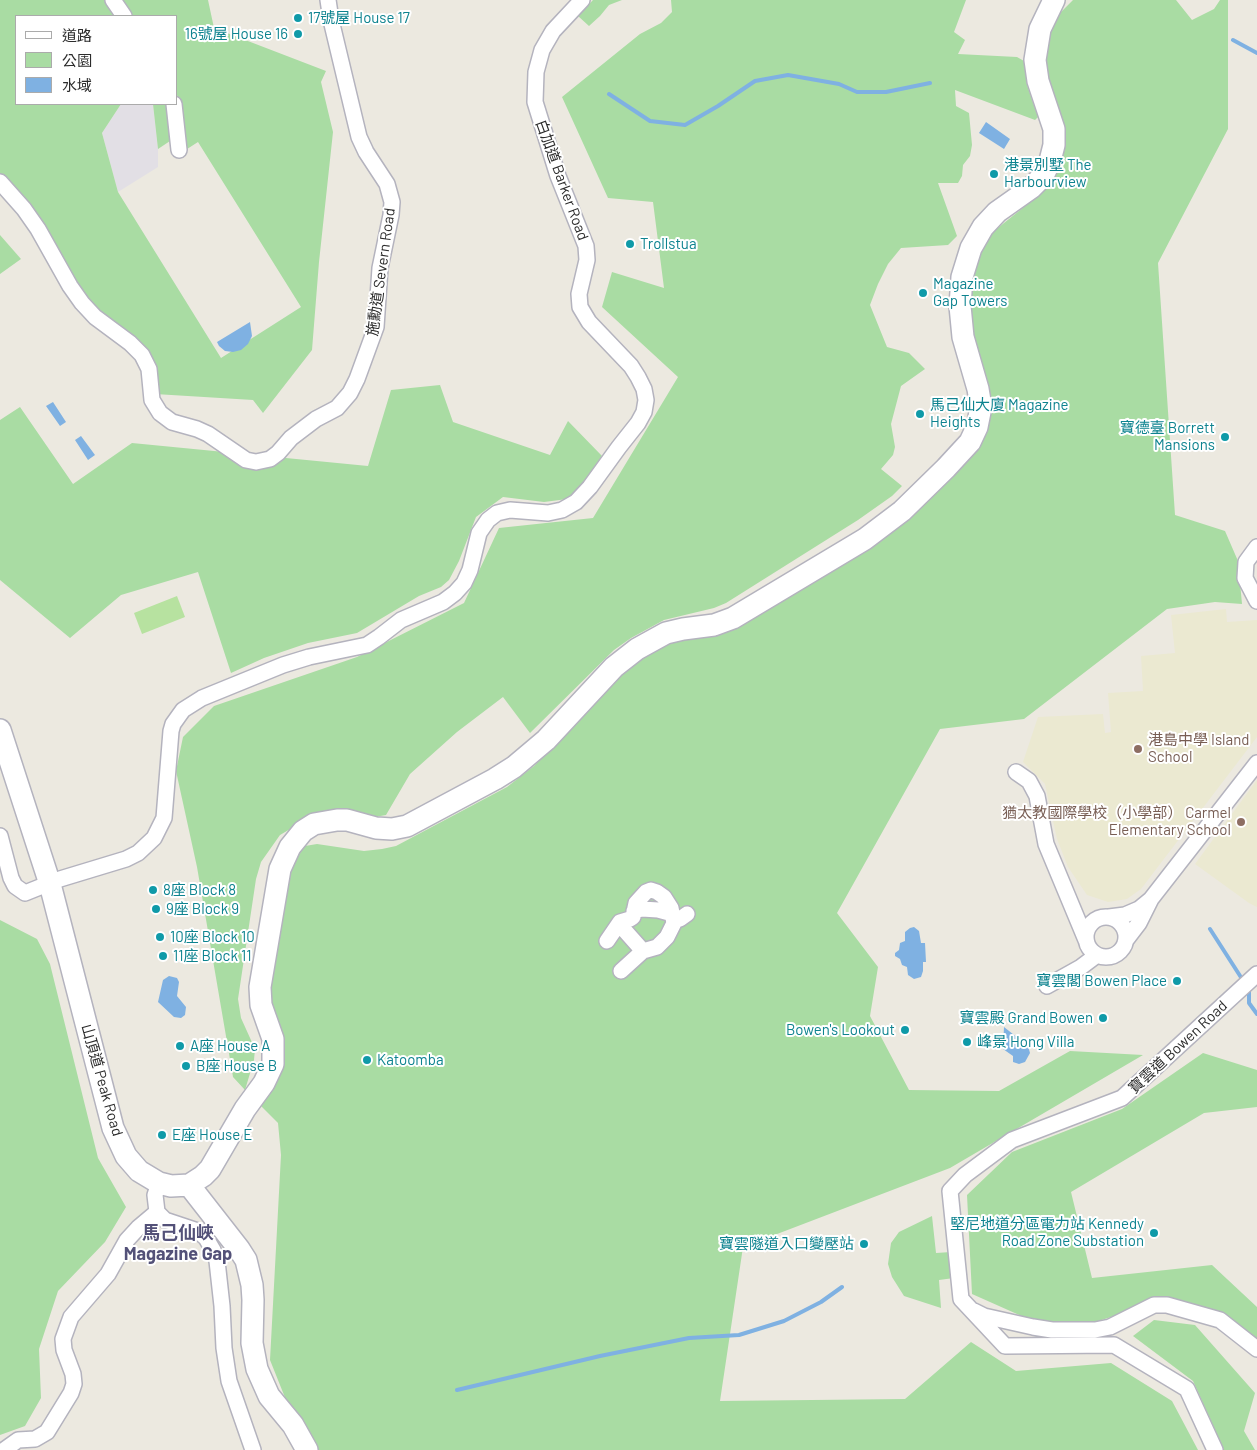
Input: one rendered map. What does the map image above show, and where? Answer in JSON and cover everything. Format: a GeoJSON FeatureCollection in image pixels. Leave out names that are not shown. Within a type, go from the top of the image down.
{"type":"FeatureCollection","features":[{"type":"Feature","properties":{"kind":"main road"},"geometry":{"type":"LineString","coordinates":[[307,1450],[293,1425],[269,1396],[260,1378],[253,1352],[252,1285],[246,1260],[189,1186],[210,1169],[245,1109],[264,1083],[273,1064],[273,1039],[261,1005],[260,987],[280,869],[290,847],[303,831],[314,824],[347,820],[376,828],[407,826],[495,779],[514,767],[546,740],[614,667],[637,648],[666,634],[683,629],[714,625],[733,618],[865,539],[902,511],[970,442],[977,427],[981,407],[978,389],[963,337],[960,306],[962,277],[969,253],[983,227],[997,212],[1031,188],[1043,176],[1050,161],[1054,145],[1054,129],[1038,81],[1035,60],[1040,29],[1054,0]]}},
{"type":"Feature","properties":{"kind":"main road","name":"山頂道 Peak Road"},"geometry":{"type":"LineString","coordinates":[[0,730],[50,884],[113,1128],[126,1156],[139,1171],[159,1183],[171,1186],[189,1186]]}},
{"type":"Feature","properties":{"kind":"main road"},"geometry":{"type":"LineString","coordinates":[[215,1220],[210,1196],[212,1179],[220,1153]]}},
{"type":"Feature","properties":{"kind":"street"},"geometry":{"type":"LineString","coordinates":[[113,0],[123,15]]}},
{"type":"Feature","properties":{"kind":"street","name":"施勳道 Severn Road"},"geometry":{"type":"LineString","coordinates":[[0,182],[35,224],[70,286],[82,303],[95,317],[130,343],[142,355],[148,369],[152,400],[160,413],[172,422],[208,434],[246,460],[266,461],[309,424],[341,405],[357,379],[374,333],[377,319],[380,268],[390,228],[392,202],[387,184],[360,142],[328,0]]}},
{"type":"Feature","properties":{"kind":"street","name":"白加道 Barker Road"},"geometry":{"type":"LineString","coordinates":[[0,836],[11,878],[20,890],[25,893],[60,879],[126,859],[138,853],[154,838],[162,824],[165,810],[171,731],[173,724],[184,710],[202,698],[283,665],[309,657],[367,645],[401,620],[443,602],[464,583],[470,570],[479,533],[488,520],[497,514],[510,510],[548,514],[562,510],[576,502],[590,487],[638,423],[644,412],[646,400],[638,377],[631,366],[589,322],[580,307],[579,294],[586,268],[587,252],[558,176],[534,96],[536,72],[542,50],[553,31],[582,0]]}},
{"type":"Feature","properties":{"kind":"street"},"geometry":{"type":"LineString","coordinates":[[174,105],[179,150]]}},
{"type":"Feature","properties":{"kind":"street"},"geometry":{"type":"LineString","coordinates":[[1257,547],[1246,562],[1245,578],[1257,601]]}},
{"type":"Feature","properties":{"kind":"street"},"geometry":{"type":"LineString","coordinates":[[1016,772],[1029,781],[1037,796],[1046,844],[1091,951],[1097,955],[1109,957],[1120,951],[1139,923],[1151,899],[1257,763]]}},
{"type":"Feature","properties":{"kind":"street"},"geometry":{"type":"LineString","coordinates":[[607,941],[618,924],[623,920],[630,919],[636,903],[646,892],[651,890],[664,898],[678,917],[667,937],[657,948],[643,951],[621,971]]}},
{"type":"Feature","properties":{"kind":"street"},"geometry":{"type":"LineString","coordinates":[[1065,892],[1077,909],[1120,923],[1126,934],[1126,940]]}},
{"type":"Feature","properties":{"kind":"street"},"geometry":{"type":"LineString","coordinates":[[1086,940],[1088,927],[1103,918],[1125,915],[1139,909],[1151,899]]}},
{"type":"Feature","properties":{"kind":"street"},"geometry":{"type":"LineString","coordinates":[[618,924],[643,951]]}},
{"type":"Feature","properties":{"kind":"street"},"geometry":{"type":"LineString","coordinates":[[1047,986],[1081,967],[1097,955]]}},
{"type":"Feature","properties":{"kind":"street","name":"寶雲道 Bowen Road"},"geometry":{"type":"LineString","coordinates":[[1215,1450],[1187,1389],[1114,1345],[1005,1346],[961,1299],[950,1191],[965,1175],[1012,1140],[1122,1098],[1254,977]]}},
{"type":"Feature","properties":{"kind":"street"},"geometry":{"type":"LineString","coordinates":[[159,1183],[156,1195],[157,1212],[165,1220],[198,1231],[206,1238],[217,1261],[224,1348],[229,1381],[253,1450]]}},
{"type":"Feature","properties":{"kind":"street"},"geometry":{"type":"LineString","coordinates":[[4,1450],[18,1440],[35,1440],[47,1432],[71,1393],[74,1384],[73,1374],[64,1350],[63,1339],[71,1317],[108,1274],[127,1240],[157,1212]]}},
{"type":"Feature","properties":{"kind":"street"},"geometry":{"type":"LineString","coordinates":[[969,1309],[984,1316],[1033,1327],[1052,1330],[1095,1330],[1110,1327],[1154,1305],[1167,1305],[1220,1320],[1243,1340],[1257,1349]]}},
{"type":"Feature","properties":{"kind":"shaded area"},"geometry":{"type":"Polygon","coordinates":[[[120,105],[153,105],[158,167],[118,192],[102,133],[120,105]]]}},
{"type":"Feature","properties":{"kind":"shaded area","name":"港島中學 Island School"},"geometry":{"type":"Polygon","coordinates":[[[1226,609],[1227,622],[1257,620],[1257,737],[1141,889],[1127,899],[1108,902],[1087,895],[1068,867],[1057,839],[1045,784],[1023,762],[1038,717],[1103,714],[1105,733],[1111,732],[1108,693],[1143,691],[1141,656],[1175,653],[1171,615],[1226,609]]]}},
{"type":"Feature","properties":{"kind":"shaded area","name":"猶太教國際學校（小學部） Carmel Elementary School"},"geometry":{"type":"Polygon","coordinates":[[[1257,780],[1257,907],[1195,864],[1257,780]]]}},
{"type":"Feature","properties":{"kind":"green space"},"geometry":{"type":"Polygon","coordinates":[[[0,0],[108,0],[117,15],[15,15],[15,105],[120,105],[102,133],[118,192],[221,358],[301,307],[198,142],[184,151],[178,98],[178,15],[129,15],[119,0],[208,0],[214,28],[326,71],[321,82],[333,132],[312,350],[263,413],[253,400],[155,394],[152,365],[92,307],[0,175],[0,0]]]}},
{"type":"Feature","properties":{"kind":"green space"},"geometry":{"type":"Polygon","coordinates":[[[593,0],[622,0],[609,5],[589,26],[578,16],[593,0]]]}},
{"type":"Feature","properties":{"kind":"green space"},"geometry":{"type":"Polygon","coordinates":[[[671,0],[966,0],[954,32],[965,40],[958,54],[1017,57],[1024,61],[1027,85],[1038,117],[1035,120],[955,90],[956,106],[969,113],[972,145],[970,156],[963,165],[962,176],[958,183],[938,183],[957,236],[948,245],[901,248],[888,264],[870,305],[887,347],[909,353],[925,369],[901,386],[891,424],[895,447],[893,455],[881,469],[902,486],[892,496],[858,520],[726,603],[714,608],[664,620],[631,638],[614,650],[530,733],[503,697],[457,732],[410,774],[386,815],[297,825],[280,835],[261,862],[256,879],[238,999],[241,1018],[255,1049],[254,1060],[245,1090],[233,1077],[197,867],[176,771],[183,737],[214,706],[357,657],[464,603],[499,528],[593,518],[678,377],[602,307],[612,272],[664,288],[653,202],[608,198],[562,97],[640,34],[661,23],[672,12],[671,0]]]}},
{"type":"Feature","properties":{"kind":"green space"},"geometry":{"type":"Polygon","coordinates":[[[1073,0],[1176,0],[1192,20],[1214,9],[1220,0],[1228,0],[1228,129],[1158,263],[1175,515],[1225,531],[1238,561],[1242,604],[1215,602],[1167,609],[1024,719],[940,729],[837,913],[878,967],[870,1016],[909,1090],[999,1091],[1070,1051],[1143,1055],[950,1168],[743,1247],[720,1401],[905,1399],[971,1342],[1016,1371],[1111,1363],[1172,1401],[1198,1450],[306,1450],[270,1360],[281,1155],[278,1123],[260,1105],[268,1008],[286,875],[295,852],[305,846],[317,844],[364,851],[396,846],[507,787],[534,766],[629,667],[643,657],[672,642],[737,622],[981,440],[958,323],[984,239],[1040,192],[1048,87],[1044,49],[1052,26],[1061,12],[1073,0]]]}},
{"type":"Feature","properties":{"kind":"green space"},"geometry":{"type":"Polygon","coordinates":[[[153,105],[169,105],[173,139],[158,149],[153,105]]]}},
{"type":"Feature","properties":{"kind":"green space"},"geometry":{"type":"Polygon","coordinates":[[[0,235],[21,259],[0,274],[0,235]]]}},
{"type":"Feature","properties":{"kind":"green space"},"geometry":{"type":"Polygon","coordinates":[[[440,385],[453,422],[550,455],[568,421],[602,456],[575,498],[544,502],[503,497],[476,517],[459,561],[449,580],[441,587],[419,596],[357,633],[308,643],[264,658],[231,673],[198,572],[121,595],[70,638],[0,580],[0,420],[20,407],[73,484],[132,443],[368,466],[391,390],[440,385]]]}},
{"type":"Feature","properties":{"kind":"green space"},"geometry":{"type":"Polygon","coordinates":[[[177,596],[185,617],[142,634],[134,613],[177,596]]]}},
{"type":"Feature","properties":{"kind":"green space"},"geometry":{"type":"Polygon","coordinates":[[[0,920],[37,939],[50,964],[98,1158],[126,1207],[105,1242],[58,1291],[39,1349],[41,1398],[25,1426],[0,1435],[0,920]]]}},
{"type":"Feature","properties":{"kind":"green space"},"geometry":{"type":"Polygon","coordinates":[[[1203,1053],[1257,1070],[1257,1107],[1204,1113],[1071,1192],[1092,1278],[1212,1265],[1257,1307],[1257,1346],[1168,1299],[1092,1323],[1035,1322],[972,1294],[967,1195],[1012,1152],[1122,1109],[1203,1053]]]}},
{"type":"Feature","properties":{"kind":"green space"},"geometry":{"type":"Polygon","coordinates":[[[932,1216],[936,1253],[951,1252],[954,1278],[939,1280],[941,1308],[904,1296],[892,1277],[888,1264],[891,1243],[899,1232],[932,1216]]]}},
{"type":"Feature","properties":{"kind":"green space"},"geometry":{"type":"Polygon","coordinates":[[[1154,1320],[1195,1325],[1255,1393],[1244,1431],[1255,1450],[1224,1450],[1193,1381],[1133,1336],[1154,1320]]]}},
{"type":"Feature","properties":{"kind":"water"},"geometry":{"type":"Polygon","coordinates":[[[986,122],[1010,139],[1004,149],[979,133],[986,122]]]}},
{"type":"Feature","properties":{"kind":"water"},"geometry":{"type":"Polygon","coordinates":[[[250,322],[252,336],[248,344],[241,350],[225,351],[219,346],[217,342],[250,322]]]}},
{"type":"Feature","properties":{"kind":"water"},"geometry":{"type":"Polygon","coordinates":[[[53,402],[66,422],[60,426],[46,406],[53,402]]]}},
{"type":"Feature","properties":{"kind":"water"},"geometry":{"type":"Polygon","coordinates":[[[81,436],[95,455],[88,460],[75,440],[81,436]]]}},
{"type":"Feature","properties":{"kind":"water"},"geometry":{"type":"Polygon","coordinates":[[[914,927],[919,931],[921,943],[925,943],[926,962],[923,962],[921,977],[914,979],[908,975],[907,967],[902,965],[900,959],[895,956],[895,953],[899,950],[900,943],[905,941],[905,932],[914,927]]]}},
{"type":"Feature","properties":{"kind":"water"},"geometry":{"type":"Polygon","coordinates":[[[169,976],[177,978],[179,982],[177,996],[186,1007],[185,1015],[181,1018],[174,1017],[158,1002],[163,980],[169,976]]]}},
{"type":"Feature","properties":{"kind":"water"},"geometry":{"type":"Polygon","coordinates":[[[1004,1027],[1028,1046],[1030,1053],[1025,1062],[1019,1064],[1013,1062],[1013,1056],[1003,1049],[1004,1027]]]}},
{"type":"Feature","properties":{"kind":"waterway"},"geometry":{"type":"LineString","coordinates":[[1233,40],[1257,53]]}},
{"type":"Feature","properties":{"kind":"waterway"},"geometry":{"type":"LineString","coordinates":[[609,94],[650,121],[685,125],[755,81],[788,75],[839,84],[857,92],[886,92],[930,83]]}},
{"type":"Feature","properties":{"kind":"waterway"},"geometry":{"type":"LineString","coordinates":[[1210,929],[1244,982]]}},
{"type":"Feature","properties":{"kind":"waterway"},"geometry":{"type":"LineString","coordinates":[[1247,988],[1249,991],[1249,1003],[1257,1014]]}},
{"type":"Feature","properties":{"kind":"waterway"},"geometry":{"type":"LineString","coordinates":[[457,1390],[600,1356],[689,1338],[739,1335],[784,1321],[821,1302],[842,1287]]}},
{"type":"Feature","properties":{"kind":"place","name":"17號屋 House 17"},"geometry":{"type":"Point","coordinates":[298,18]}},
{"type":"Feature","properties":{"kind":"place","name":"16號屋 House 16"},"geometry":{"type":"Point","coordinates":[298,34]}},
{"type":"Feature","properties":{"kind":"place","name":"港景別墅 The Harbourview"},"geometry":{"type":"Point","coordinates":[994,174]}},
{"type":"Feature","properties":{"kind":"place","name":"Trollstua"},"geometry":{"type":"Point","coordinates":[630,244]}},
{"type":"Feature","properties":{"kind":"place","name":"Magazine Gap Towers"},"geometry":{"type":"Point","coordinates":[923,293]}},
{"type":"Feature","properties":{"kind":"place","name":"馬己仙大廈 Magazine Heights"},"geometry":{"type":"Point","coordinates":[920,414]}},
{"type":"Feature","properties":{"kind":"place","name":"寶德臺 Borrett Mansions"},"geometry":{"type":"Point","coordinates":[1225,437]}},
{"type":"Feature","properties":{"kind":"place","name":"港島中學 Island School"},"geometry":{"type":"Point","coordinates":[1138,749]}},
{"type":"Feature","properties":{"kind":"place","name":"猶太教國際學校（小學部） Carmel Elementary School"},"geometry":{"type":"Point","coordinates":[1241,822]}},
{"type":"Feature","properties":{"kind":"place","name":"8座 Block 8"},"geometry":{"type":"Point","coordinates":[153,890]}},
{"type":"Feature","properties":{"kind":"place","name":"9座 Block 9"},"geometry":{"type":"Point","coordinates":[156,909]}},
{"type":"Feature","properties":{"kind":"place","name":"10座 Block 10"},"geometry":{"type":"Point","coordinates":[160,937]}},
{"type":"Feature","properties":{"kind":"place","name":"11座 Block 11"},"geometry":{"type":"Point","coordinates":[163,956]}},
{"type":"Feature","properties":{"kind":"place","name":"寶雲閣 Bowen Place"},"geometry":{"type":"Point","coordinates":[1177,981]}},
{"type":"Feature","properties":{"kind":"place","name":"寶雲殿 Grand Bowen"},"geometry":{"type":"Point","coordinates":[1103,1018]}},
{"type":"Feature","properties":{"kind":"place","name":"Bowen's Lookout"},"geometry":{"type":"Point","coordinates":[905,1030]}},
{"type":"Feature","properties":{"kind":"place","name":"峰景 Hong Villa"},"geometry":{"type":"Point","coordinates":[967,1042]}},
{"type":"Feature","properties":{"kind":"place","name":"A座 House A"},"geometry":{"type":"Point","coordinates":[180,1046]}},
{"type":"Feature","properties":{"kind":"place","name":"Katoomba"},"geometry":{"type":"Point","coordinates":[367,1060]}},
{"type":"Feature","properties":{"kind":"place","name":"B座 House B"},"geometry":{"type":"Point","coordinates":[186,1066]}},
{"type":"Feature","properties":{"kind":"place","name":"E座 House E"},"geometry":{"type":"Point","coordinates":[162,1135]}},
{"type":"Feature","properties":{"kind":"place","name":"堅尼地道分區電力站 Kennedy Road Zone Substation"},"geometry":{"type":"Point","coordinates":[1154,1233]}},
{"type":"Feature","properties":{"kind":"place","name":"寶雲隧道入口變壓站"},"geometry":{"type":"Point","coordinates":[864,1244]}},
{"type":"Feature","properties":{"kind":"district","name":"馬己仙峽 Magazine Gap"},"geometry":{"type":"Point","coordinates":[178,1243]}}]}
